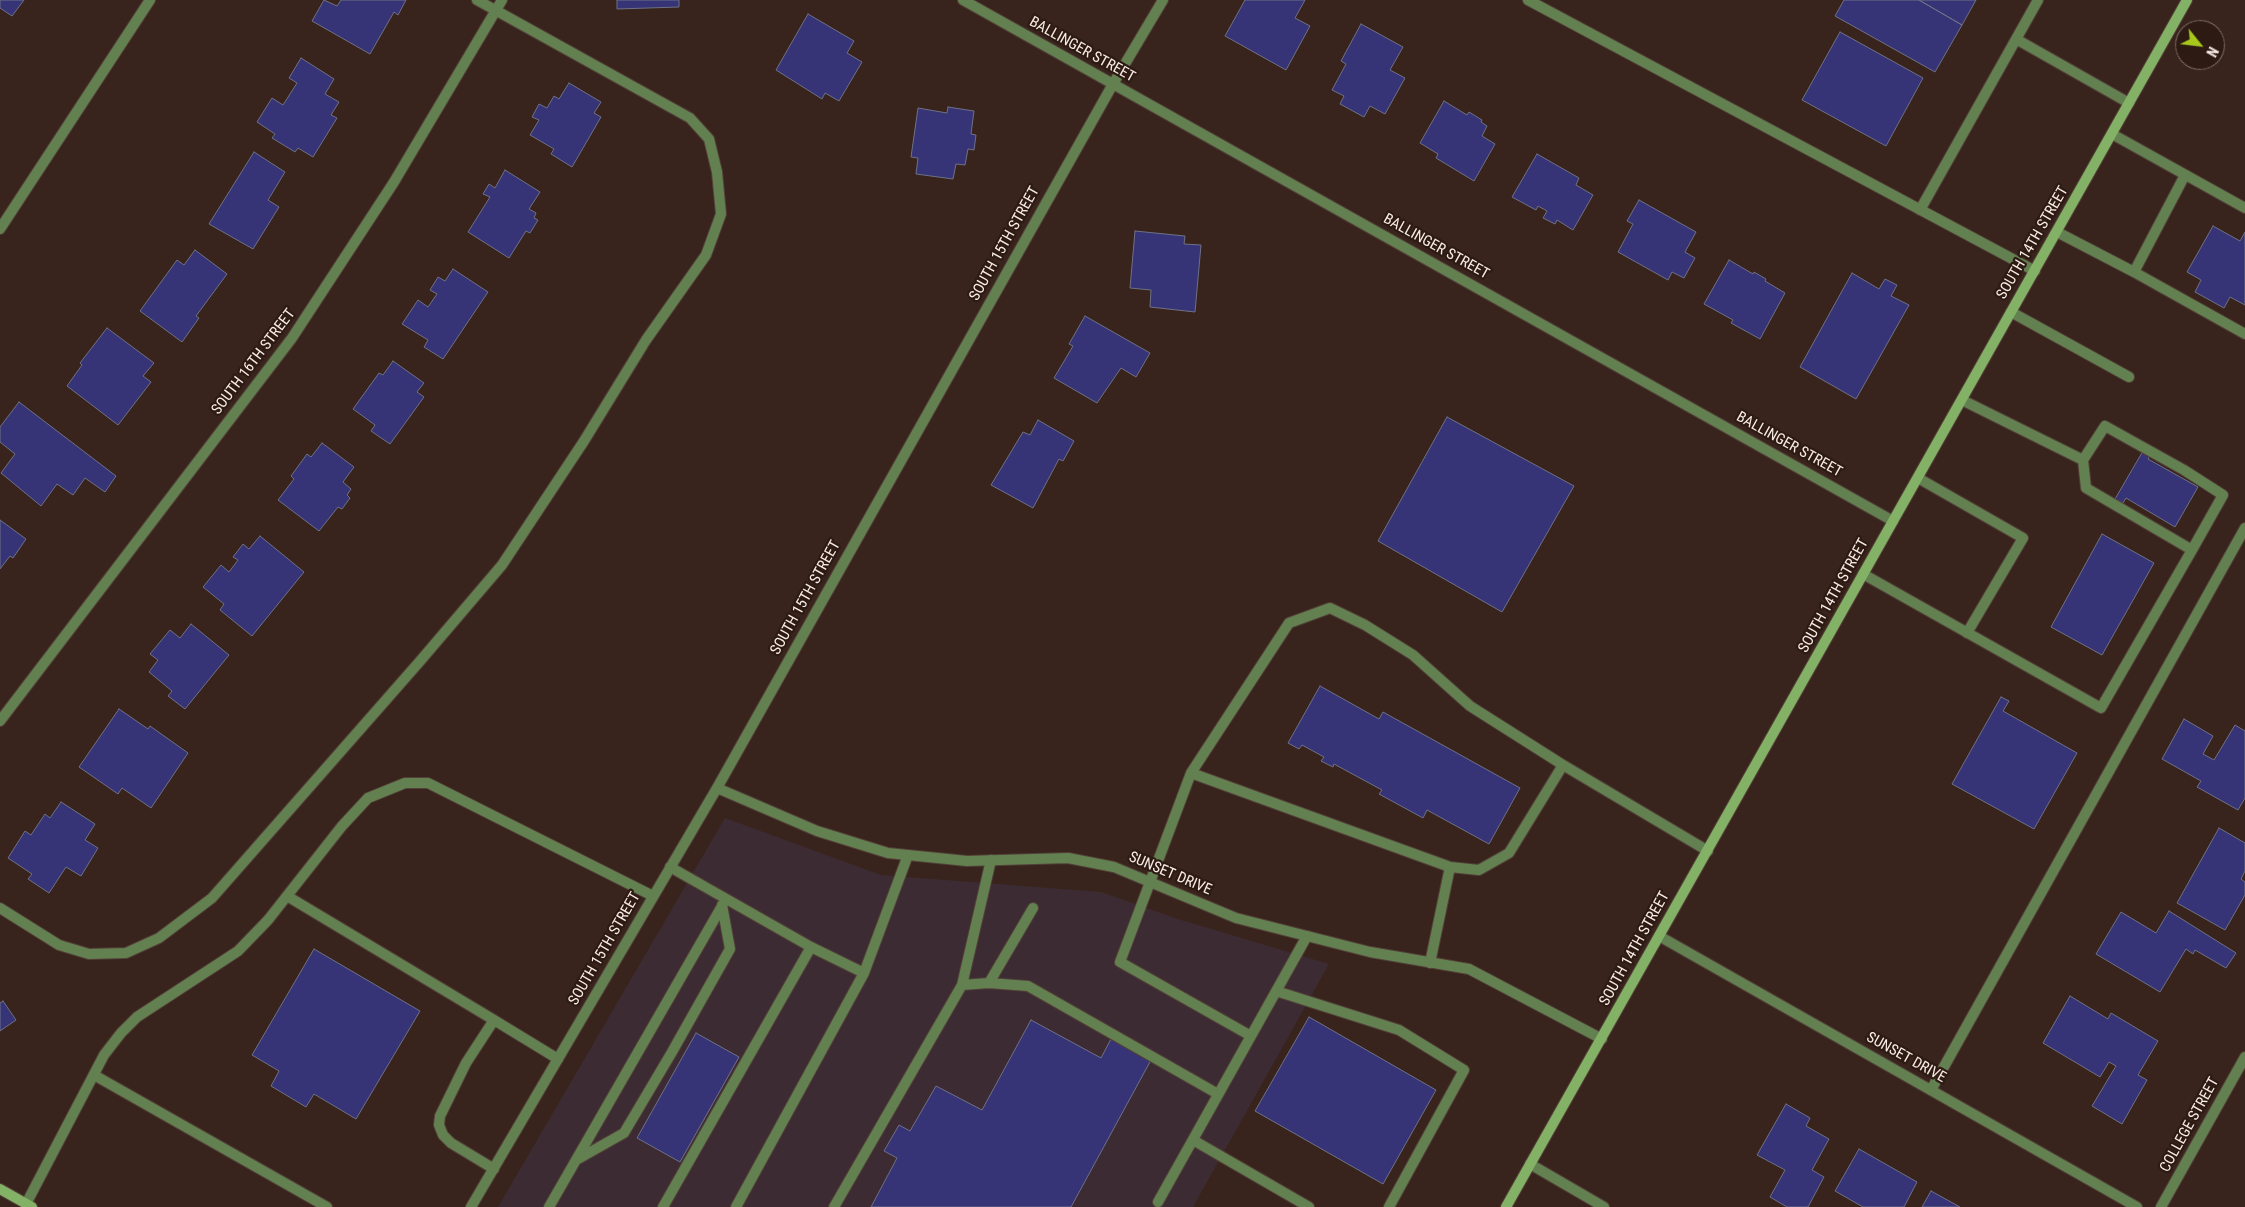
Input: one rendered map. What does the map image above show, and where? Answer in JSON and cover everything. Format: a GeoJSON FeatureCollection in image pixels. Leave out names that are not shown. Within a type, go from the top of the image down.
{"type":"FeatureCollection","features":[{"type":"Feature","properties":{"kind":"main road","name":"SOUTH 14TH STREET"},"geometry":{"type":"LineString","coordinates":[[1506,1207],[2188,0]]}},
{"type":"Feature","properties":{"kind":"main road"},"geometry":{"type":"LineString","coordinates":[[0,1189],[29,1205]]}},
{"type":"Feature","properties":{"kind":"street"},"geometry":{"type":"LineString","coordinates":[[0,229],[150,0]]}},
{"type":"Feature","properties":{"kind":"street"},"geometry":{"type":"LineString","coordinates":[[0,908],[59,945],[89,954],[126,953],[159,938],[212,898],[502,565],[584,441],[646,340],[706,254],[721,214],[717,172],[709,139],[690,118],[477,0]]}},
{"type":"Feature","properties":{"kind":"street","name":"SOUTH 16TH STREET"},"geometry":{"type":"LineString","coordinates":[[0,720],[292,338],[394,182],[502,0]]}},
{"type":"Feature","properties":{"kind":"street","name":"BALLINGER STREET"},"geometry":{"type":"LineString","coordinates":[[963,0],[1894,521]]}},
{"type":"Feature","properties":{"kind":"street","name":"SOUTH 15TH STREET"},"geometry":{"type":"LineString","coordinates":[[471,1207],[717,788],[1112,84],[1163,0]]}},
{"type":"Feature","properties":{"kind":"street"},"geometry":{"type":"LineString","coordinates":[[1528,0],[2034,271]]}},
{"type":"Feature","properties":{"kind":"street"},"geometry":{"type":"LineString","coordinates":[[1920,210],[2038,0]]}},
{"type":"Feature","properties":{"kind":"street"},"geometry":{"type":"LineString","coordinates":[[2016,39],[2130,102]]}},
{"type":"Feature","properties":{"kind":"street"},"geometry":{"type":"LineString","coordinates":[[2112,134],[2245,208]]}},
{"type":"Feature","properties":{"kind":"street"},"geometry":{"type":"LineString","coordinates":[[2134,272],[2185,175]]}},
{"type":"Feature","properties":{"kind":"street"},"geometry":{"type":"LineString","coordinates":[[2057,232],[2134,272],[2245,334]]}},
{"type":"Feature","properties":{"kind":"street"},"geometry":{"type":"LineString","coordinates":[[2011,312],[2129,377]]}},
{"type":"Feature","properties":{"kind":"street"},"geometry":{"type":"LineString","coordinates":[[1962,400],[2083,460]]}},
{"type":"Feature","properties":{"kind":"street"},"geometry":{"type":"LineString","coordinates":[[1863,574],[2101,708],[2192,550],[2223,495],[2184,470],[2105,426],[2083,460],[2086,488],[2192,550]]}},
{"type":"Feature","properties":{"kind":"street"},"geometry":{"type":"LineString","coordinates":[[1918,478],[2023,538],[1967,633]]}},
{"type":"Feature","properties":{"kind":"street"},"geometry":{"type":"LineString","coordinates":[[1931,1090],[2245,528]]}},
{"type":"Feature","properties":{"kind":"street"},"geometry":{"type":"LineString","coordinates":[[1251,1036],[1120,962],[1191,773],[1289,623],[1330,608],[1365,625],[1412,655],[1470,706],[1563,765],[1708,851]]}},
{"type":"Feature","properties":{"kind":"street"},"geometry":{"type":"LineString","coordinates":[[1191,773],[1450,867],[1479,870],[1509,853],[1563,765]]}},
{"type":"Feature","properties":{"kind":"street"},"geometry":{"type":"LineString","coordinates":[[29,1205],[104,1055],[137,1017],[238,951],[268,920],[360,805],[368,798],[405,783],[428,783],[653,896]]}},
{"type":"Feature","properties":{"kind":"street","name":"SUNSET DRIVE"},"geometry":{"type":"LineString","coordinates":[[717,788],[817,831],[888,853],[967,861],[1068,858],[1114,867],[1236,918],[1370,952],[1469,969],[1602,1038]]}},
{"type":"Feature","properties":{"kind":"street"},"geometry":{"type":"LineString","coordinates":[[736,1207],[864,973],[908,855]]}},
{"type":"Feature","properties":{"kind":"street"},"geometry":{"type":"LineString","coordinates":[[834,1207],[962,985],[991,860]]}},
{"type":"Feature","properties":{"kind":"street"},"geometry":{"type":"LineString","coordinates":[[670,866],[724,902],[811,948],[864,973]]}},
{"type":"Feature","properties":{"kind":"street"},"geometry":{"type":"LineString","coordinates":[[1430,963],[1450,867]]}},
{"type":"Feature","properties":{"kind":"street"},"geometry":{"type":"LineString","coordinates":[[287,896],[558,1058]]}},
{"type":"Feature","properties":{"kind":"street"},"geometry":{"type":"LineString","coordinates":[[549,1207],[724,902]]}},
{"type":"Feature","properties":{"kind":"street"},"geometry":{"type":"LineString","coordinates":[[576,1159],[624,1133],[672,1052],[730,949],[724,902]]}},
{"type":"Feature","properties":{"kind":"street"},"geometry":{"type":"LineString","coordinates":[[989,983],[1033,908]]}},
{"type":"Feature","properties":{"kind":"street"},"geometry":{"type":"LineString","coordinates":[[1167,1207],[1156,1204],[1307,936]]}},
{"type":"Feature","properties":{"kind":"street","name":"SUNSET DRIVE"},"geometry":{"type":"LineString","coordinates":[[1659,936],[2137,1207]]}},
{"type":"Feature","properties":{"kind":"street"},"geometry":{"type":"LineString","coordinates":[[663,1207],[811,948]]}},
{"type":"Feature","properties":{"kind":"street"},"geometry":{"type":"LineString","coordinates":[[962,985],[989,983],[1028,986],[1218,1094]]}},
{"type":"Feature","properties":{"kind":"street"},"geometry":{"type":"LineString","coordinates":[[1276,992],[1399,1030],[1464,1070],[1389,1207]]}},
{"type":"Feature","properties":{"kind":"street"},"geometry":{"type":"LineString","coordinates":[[494,1020],[466,1063],[440,1116],[439,1125],[442,1134],[451,1143],[494,1169]]}},
{"type":"Feature","properties":{"kind":"street","name":"COLLEGE STREET"},"geometry":{"type":"LineString","coordinates":[[2160,1207],[2245,1057]]}},
{"type":"Feature","properties":{"kind":"street"},"geometry":{"type":"LineString","coordinates":[[94,1075],[327,1207]]}},
{"type":"Feature","properties":{"kind":"street"},"geometry":{"type":"LineString","coordinates":[[1193,1140],[1309,1207]]}},
{"type":"Feature","properties":{"kind":"street"},"geometry":{"type":"LineString","coordinates":[[1530,1164],[1604,1207]]}},
{"type":"Feature","properties":{"kind":"shaded area"},"geometry":{"type":"Polygon","coordinates":[[[725,818],[881,875],[1101,892],[1181,920],[1329,964],[1193,1207],[498,1207],[725,818]]]}},
{"type":"Feature","properties":{"kind":"building"},"geometry":{"type":"Polygon","coordinates":[[[0,0],[24,0],[12,16],[0,8],[0,0]]]}},
{"type":"Feature","properties":{"kind":"building"},"geometry":{"type":"Polygon","coordinates":[[[324,0],[337,6],[341,0],[406,0],[398,15],[394,12],[370,54],[312,21],[324,0]]]}},
{"type":"Feature","properties":{"kind":"building"},"geometry":{"type":"Polygon","coordinates":[[[617,0],[679,0],[679,7],[617,9],[617,0]]]}},
{"type":"Feature","properties":{"kind":"building"},"geometry":{"type":"Polygon","coordinates":[[[1245,0],[1305,0],[1295,18],[1310,26],[1286,70],[1225,36],[1245,0]]]}},
{"type":"Feature","properties":{"kind":"building"},"geometry":{"type":"Polygon","coordinates":[[[1844,0],[1919,0],[1962,25],[1935,72],[1835,16],[1844,0]]]}},
{"type":"Feature","properties":{"kind":"building"},"geometry":{"type":"Polygon","coordinates":[[[1919,0],[1976,0],[1962,25],[1919,0]]]}},
{"type":"Feature","properties":{"kind":"building"},"geometry":{"type":"Polygon","coordinates":[[[808,14],[854,41],[847,53],[862,62],[839,101],[825,93],[822,99],[776,70],[808,14]]]}},
{"type":"Feature","properties":{"kind":"building"},"geometry":{"type":"Polygon","coordinates":[[[1361,24],[1403,47],[1390,70],[1405,78],[1385,114],[1370,106],[1364,117],[1340,104],[1344,96],[1332,90],[1346,64],[1341,61],[1361,24]]]}},
{"type":"Feature","properties":{"kind":"building"},"geometry":{"type":"Polygon","coordinates":[[[1840,32],[1923,78],[1886,146],[1802,100],[1840,32]]]}},
{"type":"Feature","properties":{"kind":"building"},"geometry":{"type":"Polygon","coordinates":[[[301,58],[334,79],[325,94],[339,102],[331,115],[337,118],[313,157],[298,148],[295,152],[272,138],[275,134],[257,122],[272,98],[283,105],[297,83],[289,78],[301,58]]]}},
{"type":"Feature","properties":{"kind":"building"},"geometry":{"type":"Polygon","coordinates":[[[569,83],[601,102],[594,113],[601,117],[572,167],[551,154],[554,149],[530,135],[539,120],[532,117],[539,104],[547,108],[554,96],[559,99],[569,83]]]}},
{"type":"Feature","properties":{"kind":"building"},"geometry":{"type":"Polygon","coordinates":[[[1444,101],[1467,115],[1469,112],[1482,120],[1481,122],[1487,126],[1482,136],[1495,144],[1474,181],[1436,158],[1438,154],[1420,143],[1444,101]]]}},
{"type":"Feature","properties":{"kind":"building"},"geometry":{"type":"Polygon","coordinates":[[[948,107],[974,111],[971,134],[976,135],[974,150],[968,149],[965,165],[956,164],[953,179],[916,174],[918,158],[911,157],[918,108],[947,113],[948,107]]]}},
{"type":"Feature","properties":{"kind":"building"},"geometry":{"type":"Polygon","coordinates":[[[254,152],[285,172],[268,200],[279,207],[253,249],[209,224],[254,152]]]}},
{"type":"Feature","properties":{"kind":"building"},"geometry":{"type":"Polygon","coordinates":[[[1537,154],[1579,178],[1576,185],[1593,195],[1573,230],[1557,220],[1555,224],[1543,218],[1547,211],[1538,206],[1536,210],[1512,197],[1537,154]]]}},
{"type":"Feature","properties":{"kind":"building"},"geometry":{"type":"Polygon","coordinates":[[[505,170],[540,192],[529,209],[536,213],[534,218],[538,220],[530,233],[526,231],[509,258],[468,232],[490,197],[483,194],[489,184],[495,188],[505,170]]]}},
{"type":"Feature","properties":{"kind":"building"},"geometry":{"type":"Polygon","coordinates":[[[1639,200],[1696,232],[1685,252],[1695,258],[1684,278],[1672,272],[1668,280],[1618,252],[1633,224],[1627,221],[1639,200]]]}},
{"type":"Feature","properties":{"kind":"building"},"geometry":{"type":"Polygon","coordinates":[[[2213,226],[2240,241],[2245,232],[2245,305],[2230,297],[2224,308],[2195,292],[2201,280],[2187,272],[2213,226]]]}},
{"type":"Feature","properties":{"kind":"building"},"geometry":{"type":"Polygon","coordinates":[[[1135,231],[1185,236],[1184,244],[1201,245],[1195,312],[1150,307],[1151,290],[1130,288],[1135,231]]]}},
{"type":"Feature","properties":{"kind":"building"},"geometry":{"type":"Polygon","coordinates":[[[195,250],[227,274],[196,316],[199,318],[182,342],[140,311],[177,260],[184,265],[195,250]]]}},
{"type":"Feature","properties":{"kind":"building"},"geometry":{"type":"Polygon","coordinates":[[[1729,260],[1766,279],[1765,281],[1785,293],[1760,339],[1731,323],[1733,320],[1704,304],[1729,260]]]}},
{"type":"Feature","properties":{"kind":"building"},"geometry":{"type":"Polygon","coordinates":[[[453,269],[488,292],[443,359],[424,347],[428,340],[402,324],[418,300],[428,307],[437,294],[430,290],[438,277],[445,281],[453,269]]]}},
{"type":"Feature","properties":{"kind":"building"},"geometry":{"type":"Polygon","coordinates":[[[1852,273],[1879,289],[1885,279],[1897,285],[1891,296],[1909,305],[1856,399],[1800,367],[1852,273]]]}},
{"type":"Feature","properties":{"kind":"building"},"geometry":{"type":"Polygon","coordinates":[[[1085,316],[1150,353],[1136,377],[1121,368],[1097,403],[1054,378],[1073,346],[1069,344],[1085,316]]]}},
{"type":"Feature","properties":{"kind":"building"},"geometry":{"type":"Polygon","coordinates":[[[107,328],[154,363],[143,376],[151,382],[118,425],[67,386],[82,365],[80,363],[107,328]]]}},
{"type":"Feature","properties":{"kind":"building"},"geometry":{"type":"Polygon","coordinates":[[[393,361],[424,383],[417,392],[424,397],[390,444],[371,431],[375,425],[353,409],[379,373],[383,375],[393,361]]]}},
{"type":"Feature","properties":{"kind":"building"},"geometry":{"type":"Polygon","coordinates":[[[19,402],[116,476],[105,492],[85,478],[73,495],[57,484],[41,506],[1,473],[15,454],[0,442],[0,427],[19,402]]]}},
{"type":"Feature","properties":{"kind":"building"},"geometry":{"type":"Polygon","coordinates":[[[1447,417],[1574,486],[1502,612],[1378,541],[1447,417]]]}},
{"type":"Feature","properties":{"kind":"building"},"geometry":{"type":"Polygon","coordinates":[[[1038,420],[1074,441],[1063,461],[1059,459],[1033,508],[991,485],[1023,432],[1030,435],[1038,420]]]}},
{"type":"Feature","properties":{"kind":"building"},"geometry":{"type":"Polygon","coordinates":[[[322,443],[354,467],[343,482],[351,489],[347,495],[350,498],[342,509],[338,507],[319,531],[278,500],[294,479],[291,476],[307,454],[311,457],[322,443]]]}},
{"type":"Feature","properties":{"kind":"building"},"geometry":{"type":"Polygon","coordinates":[[[2143,451],[2150,456],[2148,459],[2198,487],[2175,527],[2126,498],[2123,503],[2115,499],[2143,451]]]}},
{"type":"Feature","properties":{"kind":"building"},"geometry":{"type":"Polygon","coordinates":[[[0,520],[26,539],[13,558],[10,556],[0,569],[0,520]]]}},
{"type":"Feature","properties":{"kind":"building"},"geometry":{"type":"Polygon","coordinates":[[[2102,534],[2154,563],[2102,655],[2051,627],[2102,534]]]}},
{"type":"Feature","properties":{"kind":"building"},"geometry":{"type":"Polygon","coordinates":[[[260,536],[304,572],[252,636],[220,610],[224,604],[203,587],[221,565],[229,572],[238,560],[233,557],[243,544],[249,549],[260,536]]]}},
{"type":"Feature","properties":{"kind":"building"},"geometry":{"type":"Polygon","coordinates":[[[191,624],[229,655],[185,709],[168,696],[172,691],[149,672],[158,660],[150,654],[170,630],[180,638],[191,624]]]}},
{"type":"Feature","properties":{"kind":"building"},"geometry":{"type":"Polygon","coordinates":[[[1320,686],[1379,719],[1383,712],[1520,788],[1489,844],[1427,810],[1423,818],[1379,794],[1382,790],[1334,764],[1333,767],[1321,761],[1324,757],[1302,745],[1299,749],[1288,743],[1320,686]]]}},
{"type":"Feature","properties":{"kind":"building"},"geometry":{"type":"Polygon","coordinates":[[[2001,697],[2009,701],[2003,711],[2077,753],[2034,829],[1952,784],[2001,697]]]}},
{"type":"Feature","properties":{"kind":"building"},"geometry":{"type":"Polygon","coordinates":[[[119,709],[148,729],[150,726],[188,753],[151,808],[122,788],[118,794],[79,767],[119,709]]]}},
{"type":"Feature","properties":{"kind":"building"},"geometry":{"type":"Polygon","coordinates":[[[2184,719],[2213,736],[2203,754],[2214,760],[2235,725],[2245,731],[2245,798],[2238,810],[2197,787],[2201,781],[2162,759],[2184,719]]]}},
{"type":"Feature","properties":{"kind":"building"},"geometry":{"type":"Polygon","coordinates":[[[61,802],[95,824],[85,840],[98,848],[81,876],[66,867],[49,893],[28,879],[32,874],[8,858],[25,831],[31,835],[45,814],[50,818],[61,802]]]}},
{"type":"Feature","properties":{"kind":"building"},"geometry":{"type":"Polygon","coordinates":[[[2219,828],[2245,843],[2245,871],[2241,879],[2245,882],[2245,895],[2225,930],[2177,903],[2219,828]]]}},
{"type":"Feature","properties":{"kind":"building"},"geometry":{"type":"Polygon","coordinates":[[[2169,911],[2236,953],[2226,968],[2195,950],[2193,954],[2186,949],[2160,992],[2096,954],[2121,912],[2156,933],[2169,911]]]}},
{"type":"Feature","properties":{"kind":"building"},"geometry":{"type":"Polygon","coordinates":[[[314,949],[420,1011],[356,1119],[314,1094],[306,1107],[271,1086],[279,1071],[252,1055],[314,949]]]}},
{"type":"Feature","properties":{"kind":"building"},"geometry":{"type":"Polygon","coordinates":[[[2070,996],[2108,1019],[2111,1013],[2158,1041],[2138,1075],[2147,1080],[2122,1124],[2092,1106],[2116,1066],[2109,1062],[2100,1077],[2043,1043],[2070,996]]]}},
{"type":"Feature","properties":{"kind":"building"},"geometry":{"type":"Polygon","coordinates":[[[3,1001],[16,1020],[0,1031],[0,1003],[3,1001]]]}},
{"type":"Feature","properties":{"kind":"building"},"geometry":{"type":"Polygon","coordinates":[[[1309,1017],[1436,1090],[1383,1184],[1255,1111],[1309,1017]]]}},
{"type":"Feature","properties":{"kind":"building"},"geometry":{"type":"Polygon","coordinates":[[[1031,1020],[1101,1058],[1111,1039],[1151,1060],[1071,1207],[871,1207],[897,1158],[884,1151],[899,1125],[910,1131],[936,1086],[982,1110],[1031,1020]]]}},
{"type":"Feature","properties":{"kind":"building"},"geometry":{"type":"Polygon","coordinates":[[[696,1033],[739,1057],[680,1162],[637,1138],[696,1033]]]}},
{"type":"Feature","properties":{"kind":"building"},"geometry":{"type":"Polygon","coordinates":[[[1786,1104],[1810,1118],[1806,1126],[1829,1139],[1812,1170],[1824,1177],[1808,1207],[1787,1207],[1770,1197],[1785,1170],[1757,1155],[1786,1104]]]}},
{"type":"Feature","properties":{"kind":"building"},"geometry":{"type":"Polygon","coordinates":[[[1859,1149],[1917,1182],[1904,1207],[1863,1207],[1835,1191],[1859,1149]]]}},
{"type":"Feature","properties":{"kind":"building"},"geometry":{"type":"Polygon","coordinates":[[[1931,1191],[1960,1207],[1922,1207],[1931,1191]]]}}]}
